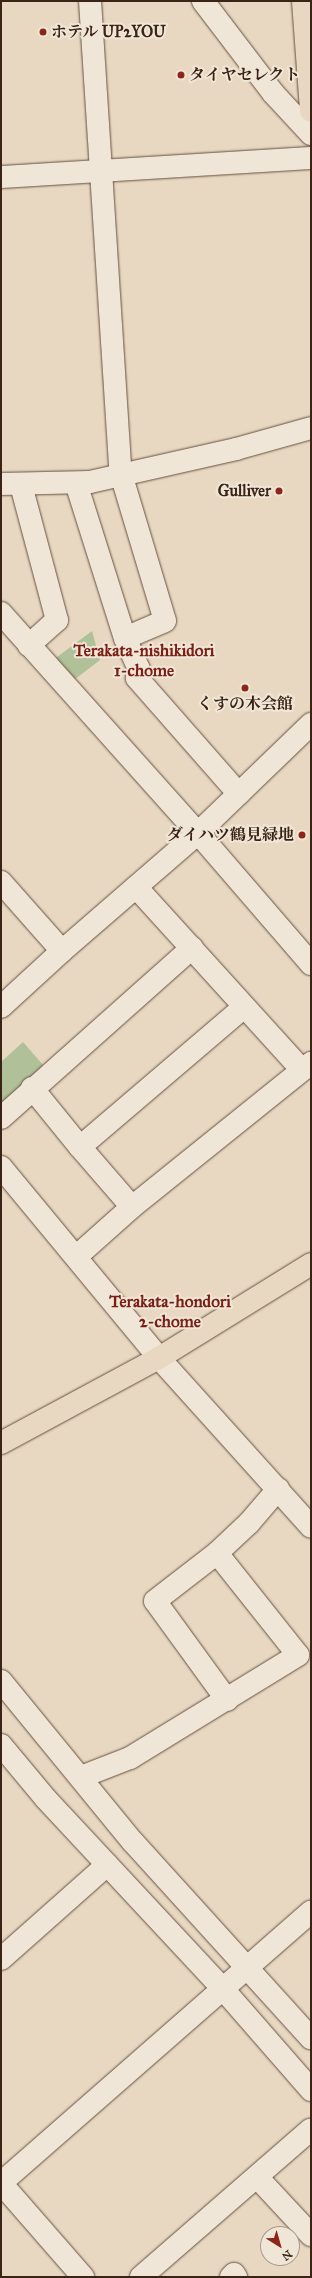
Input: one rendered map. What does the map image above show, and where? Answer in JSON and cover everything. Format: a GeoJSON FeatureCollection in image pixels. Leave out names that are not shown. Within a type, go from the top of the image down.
{"type":"FeatureCollection","features":[{"type":"Feature","properties":{"kind":"main road"},"geometry":{"type":"LineString","coordinates":[[303,1],[311,110]]}},
{"type":"Feature","properties":{"kind":"main road"},"geometry":{"type":"LineString","coordinates":[[1,1443],[159,1358],[311,1264]]}},
{"type":"Feature","properties":{"kind":"street"},"geometry":{"type":"LineString","coordinates":[[90,1],[100,172],[121,474],[165,621],[125,638]]}},
{"type":"Feature","properties":{"kind":"street"},"geometry":{"type":"LineString","coordinates":[[203,1],[273,93],[311,134]]}},
{"type":"Feature","properties":{"kind":"street"},"geometry":{"type":"LineString","coordinates":[[1,177],[311,158]]}},
{"type":"Feature","properties":{"kind":"street"},"geometry":{"type":"LineString","coordinates":[[29,645],[57,620],[11,484],[76,483],[236,449],[311,428]]}},
{"type":"Feature","properties":{"kind":"street"},"geometry":{"type":"LineString","coordinates":[[76,483],[125,638],[139,669],[137,678],[239,794]]}},
{"type":"Feature","properties":{"kind":"street"},"geometry":{"type":"LineString","coordinates":[[1,613],[198,833],[311,964]]}},
{"type":"Feature","properties":{"kind":"street"},"geometry":{"type":"LineString","coordinates":[[3,1002],[198,833],[311,724]]}},
{"type":"Feature","properties":{"kind":"street"},"geometry":{"type":"LineString","coordinates":[[1,882],[62,951]]}},
{"type":"Feature","properties":{"kind":"street"},"geometry":{"type":"LineString","coordinates":[[77,1256],[132,1208],[306,1066],[243,1008],[192,948],[136,887]]}},
{"type":"Feature","properties":{"kind":"street"},"geometry":{"type":"LineString","coordinates":[[1,1118],[32,1088],[192,948]]}},
{"type":"Feature","properties":{"kind":"street"},"geometry":{"type":"LineString","coordinates":[[80,1146],[243,1008]]}},
{"type":"Feature","properties":{"kind":"street"},"geometry":{"type":"LineString","coordinates":[[32,1088],[132,1208]]}},
{"type":"Feature","properties":{"kind":"street"},"geometry":{"type":"LineString","coordinates":[[1,1167],[77,1256],[159,1358],[311,1526]]}},
{"type":"Feature","properties":{"kind":"street"},"geometry":{"type":"LineString","coordinates":[[227,1700],[155,1600],[217,1553],[249,1524],[278,1489]]}},
{"type":"Feature","properties":{"kind":"street"},"geometry":{"type":"LineString","coordinates":[[81,1778],[130,1758],[227,1700],[298,1655],[217,1553]]}},
{"type":"Feature","properties":{"kind":"street"},"geometry":{"type":"LineString","coordinates":[[1,1681],[134,1842],[311,2038]]}},
{"type":"Feature","properties":{"kind":"street"},"geometry":{"type":"LineString","coordinates":[[1,1745],[9,1763],[107,1865],[223,1990],[311,2090]]}},
{"type":"Feature","properties":{"kind":"street"},"geometry":{"type":"LineString","coordinates":[[1,1959],[107,1865]]}},
{"type":"Feature","properties":{"kind":"street"},"geometry":{"type":"LineString","coordinates":[[83,2277],[1,2183],[311,1912]]}},
{"type":"Feature","properties":{"kind":"street"},"geometry":{"type":"LineString","coordinates":[[141,2277],[258,2178],[311,2129]]}},
{"type":"Feature","properties":{"kind":"street"},"geometry":{"type":"LineString","coordinates":[[258,2178],[311,2235]]}},
{"type":"Feature","properties":{"kind":"street"},"geometry":{"type":"LineString","coordinates":[[231,2277],[234,2274],[236,2277]]}},
{"type":"Feature","properties":{"kind":"green space"},"geometry":{"type":"Polygon","coordinates":[[[92,631],[100,660],[70,683],[53,660],[92,631]]]}},
{"type":"Feature","properties":{"kind":"green space"},"geometry":{"type":"Polygon","coordinates":[[[23,1042],[44,1066],[1,1105],[1,1062],[23,1042]]]}},
{"type":"Feature","properties":{"kind":"place","name":"ホテル UP2YOU"},"geometry":{"type":"Point","coordinates":[43,32]}},
{"type":"Feature","properties":{"kind":"place","name":"タイヤセレクト"},"geometry":{"type":"Point","coordinates":[181,75]}},
{"type":"Feature","properties":{"kind":"place","name":"Gulliver"},"geometry":{"type":"Point","coordinates":[279,491]}},
{"type":"Feature","properties":{"kind":"place","name":"くすの木会館"},"geometry":{"type":"Point","coordinates":[245,688]}},
{"type":"Feature","properties":{"kind":"place","name":"ダイハツ鶴見緑地"},"geometry":{"type":"Point","coordinates":[302,835]}},
{"type":"Feature","properties":{"kind":"district","name":"Terakata-nishikidori 1-chome"},"geometry":{"type":"Point","coordinates":[144,661]}},
{"type":"Feature","properties":{"kind":"district","name":"Terakata-hondori 2-chome"},"geometry":{"type":"Point","coordinates":[170,1312]}}]}
